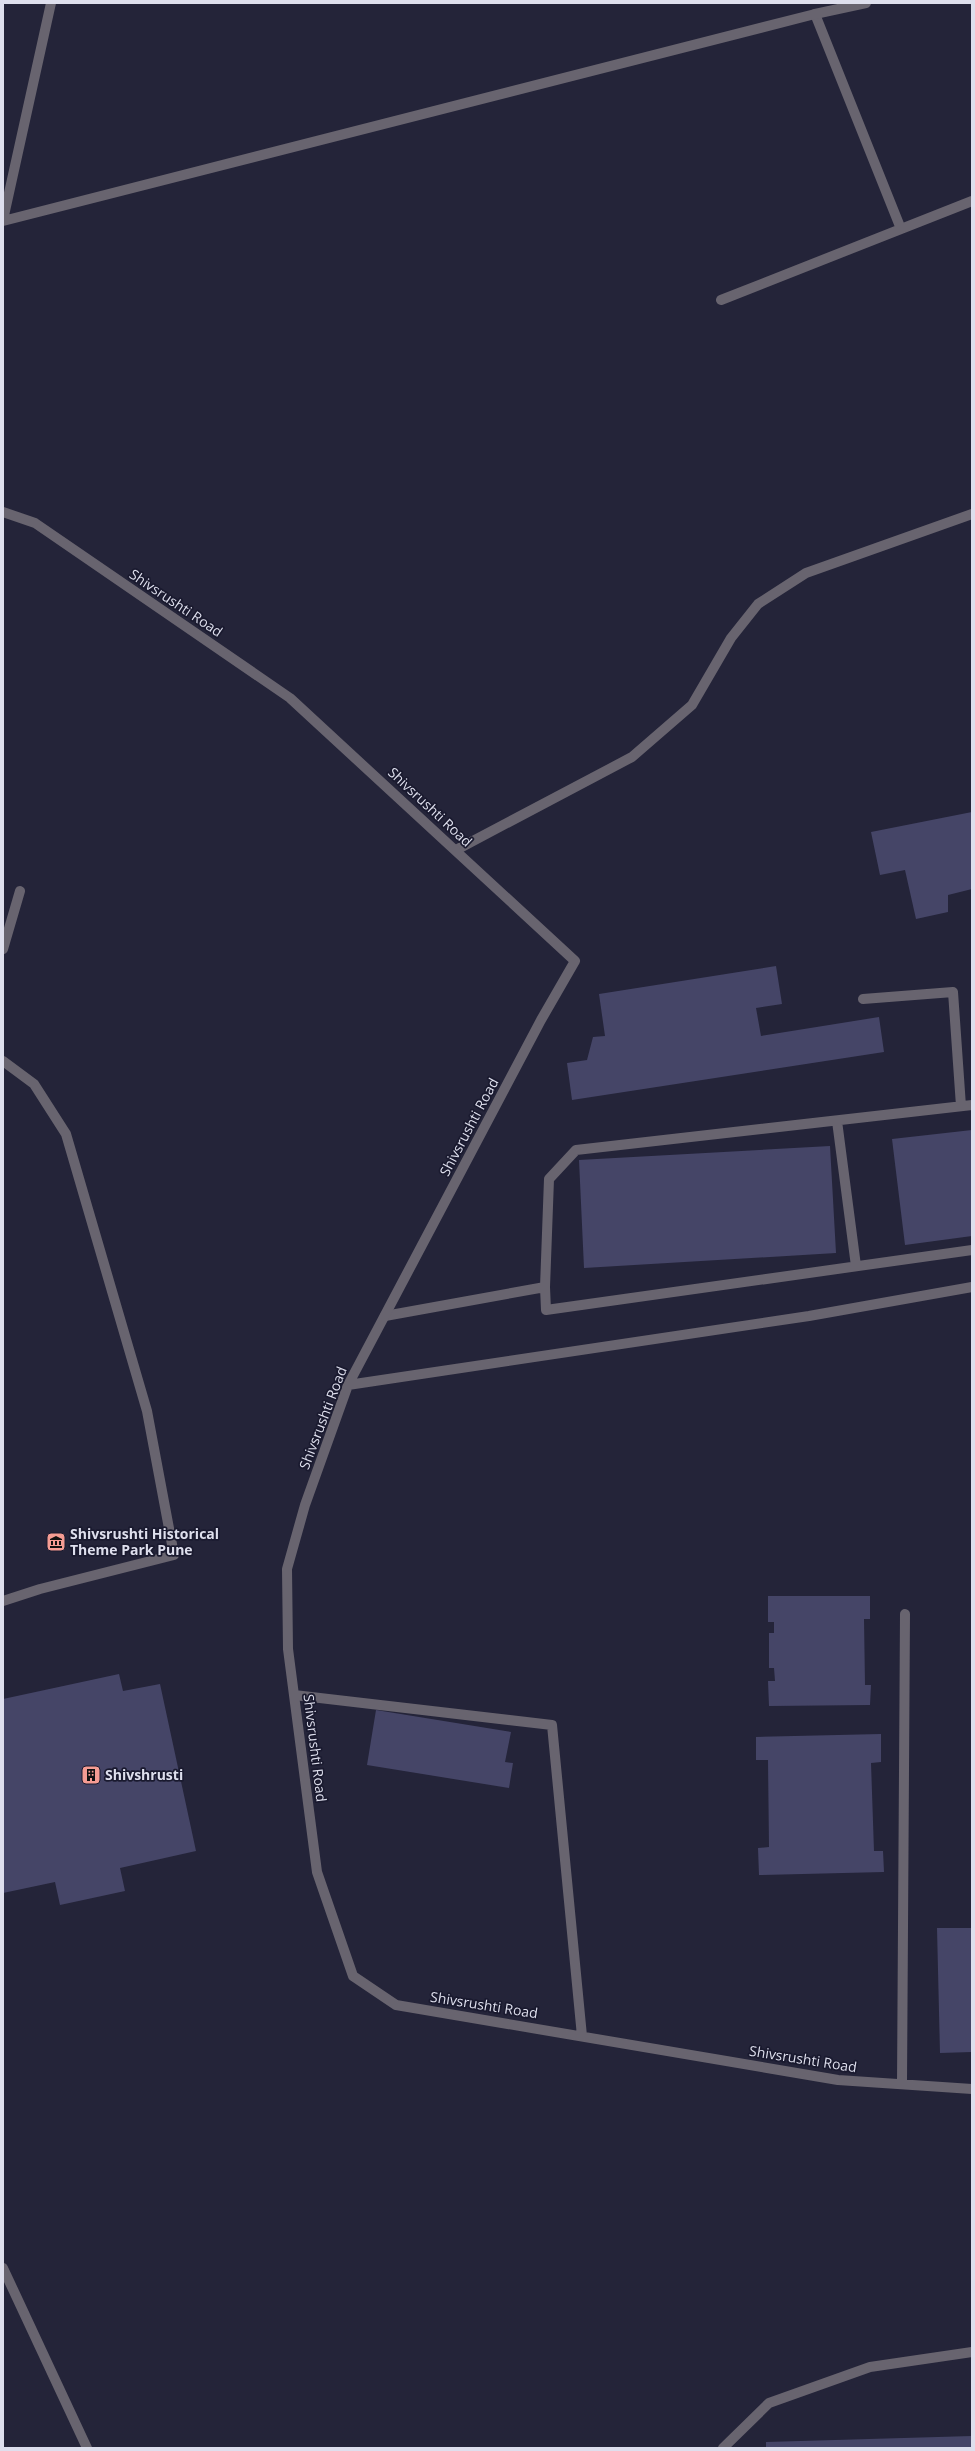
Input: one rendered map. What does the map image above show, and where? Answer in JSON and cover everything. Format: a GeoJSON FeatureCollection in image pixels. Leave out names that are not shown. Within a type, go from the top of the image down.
{"type":"FeatureCollection","features":[{"type":"Feature","properties":{"kind":"street"},"geometry":{"type":"LineString","coordinates":[[51,3],[3,220],[815,14],[866,3]]}},
{"type":"Feature","properties":{"kind":"street"},"geometry":{"type":"LineString","coordinates":[[815,14],[901,229]]}},
{"type":"Feature","properties":{"kind":"street"},"geometry":{"type":"LineString","coordinates":[[721,300],[972,201]]}},
{"type":"Feature","properties":{"kind":"street","name":"Shivsrushti Road"},"geometry":{"type":"LineString","coordinates":[[3,512],[35,524],[290,698],[575,960],[541,1020],[348,1385],[305,1505],[287,1570],[288,1649],[317,1872],[353,1976],[396,2005],[838,2080],[972,2089]]}},
{"type":"Feature","properties":{"kind":"street"},"geometry":{"type":"LineString","coordinates":[[456,850],[632,757],[692,705],[731,638],[758,604],[806,573],[972,514]]}},
{"type":"Feature","properties":{"kind":"street"},"geometry":{"type":"LineString","coordinates":[[3,949],[20,890]]}},
{"type":"Feature","properties":{"kind":"street"},"geometry":{"type":"LineString","coordinates":[[863,999],[953,992],[961,1106]]}},
{"type":"Feature","properties":{"kind":"street"},"geometry":{"type":"LineString","coordinates":[[3,1061],[34,1084],[66,1134],[147,1411],[174,1555],[40,1589],[3,1601]]}},
{"type":"Feature","properties":{"kind":"street"},"geometry":{"type":"LineString","coordinates":[[972,1105],[576,1150],[549,1178],[545,1287],[546,1310],[972,1250]]}},
{"type":"Feature","properties":{"kind":"street"},"geometry":{"type":"LineString","coordinates":[[837,1121],[856,1266]]}},
{"type":"Feature","properties":{"kind":"street"},"geometry":{"type":"LineString","coordinates":[[385,1316],[545,1287]]}},
{"type":"Feature","properties":{"kind":"street"},"geometry":{"type":"LineString","coordinates":[[348,1385],[809,1316],[972,1287]]}},
{"type":"Feature","properties":{"kind":"street"},"geometry":{"type":"LineString","coordinates":[[902,2084],[905,1614]]}},
{"type":"Feature","properties":{"kind":"street"},"geometry":{"type":"LineString","coordinates":[[294,1695],[552,1725],[582,2036]]}},
{"type":"Feature","properties":{"kind":"street"},"geometry":{"type":"LineString","coordinates":[[3,2268],[87,2448]]}},
{"type":"Feature","properties":{"kind":"street"},"geometry":{"type":"LineString","coordinates":[[723,2448],[769,2403],[870,2367],[972,2352]]}},
{"type":"Feature","properties":{"kind":"building"},"geometry":{"type":"Polygon","coordinates":[[[972,812],[972,889],[948,895],[948,912],[916,919],[905,870],[880,875],[871,832],[972,812]]]}},
{"type":"Feature","properties":{"kind":"building"},"geometry":{"type":"Polygon","coordinates":[[[776,966],[782,1004],[756,1008],[761,1036],[879,1017],[884,1052],[572,1100],[567,1063],[587,1060],[593,1037],[605,1036],[599,994],[776,966]]]}},
{"type":"Feature","properties":{"kind":"building"},"geometry":{"type":"Polygon","coordinates":[[[972,1130],[972,1236],[905,1245],[892,1139],[972,1130]]]}},
{"type":"Feature","properties":{"kind":"building"},"geometry":{"type":"Polygon","coordinates":[[[830,1146],[836,1253],[584,1268],[579,1160],[830,1146]]]}},
{"type":"Feature","properties":{"kind":"building"},"geometry":{"type":"Polygon","coordinates":[[[768,1596],[870,1596],[870,1619],[864,1619],[865,1685],[871,1685],[870,1705],[769,1706],[768,1681],[775,1681],[774,1668],[769,1668],[769,1633],[774,1633],[774,1622],[768,1622],[768,1596]]]}},
{"type":"Feature","properties":{"kind":"building","name":"Shivshrusti"},"geometry":{"type":"Polygon","coordinates":[[[119,1674],[123,1691],[160,1684],[196,1851],[120,1868],[125,1891],[60,1905],[55,1882],[3,1893],[3,1699],[119,1674]]]}},
{"type":"Feature","properties":{"kind":"building"},"geometry":{"type":"Polygon","coordinates":[[[376,1710],[511,1732],[505,1762],[513,1763],[509,1788],[367,1765],[376,1710]]]}},
{"type":"Feature","properties":{"kind":"building"},"geometry":{"type":"Polygon","coordinates":[[[881,1734],[881,1762],[871,1763],[874,1851],[883,1851],[884,1872],[759,1875],[758,1848],[769,1847],[768,1760],[756,1760],[756,1737],[881,1734]]]}},
{"type":"Feature","properties":{"kind":"building"},"geometry":{"type":"Polygon","coordinates":[[[937,1928],[972,1928],[972,2052],[940,2053],[937,1928]]]}},
{"type":"Feature","properties":{"kind":"building"},"geometry":{"type":"Polygon","coordinates":[[[972,2436],[972,2448],[766,2448],[766,2442],[972,2436]]]}},
{"type":"Feature","properties":{"kind":"place","name":"Shivsrushti Historical Theme Park Pune"},"geometry":{"type":"Point","coordinates":[56,1542]}},
{"type":"Feature","properties":{"kind":"place","name":"Shivshrusti"},"geometry":{"type":"Point","coordinates":[91,1775]}}]}
